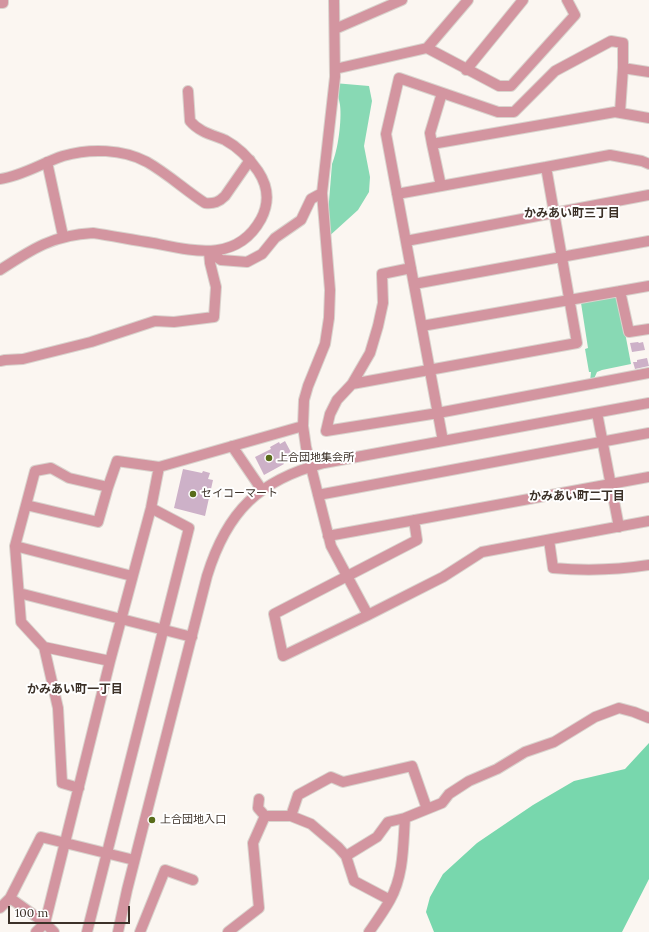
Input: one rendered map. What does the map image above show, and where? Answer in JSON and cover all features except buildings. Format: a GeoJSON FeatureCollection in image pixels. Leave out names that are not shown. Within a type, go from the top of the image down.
{"type":"FeatureCollection","features":[{"type":"Feature","properties":{"kind":"street"},"geometry":{"type":"LineString","coordinates":[[0,3],[3,3],[3,0]]}},
{"type":"Feature","properties":{"kind":"street"},"geometry":{"type":"LineString","coordinates":[[334,0],[335,69],[322,193],[330,290],[329,318],[325,344],[304,400],[303,426],[311,467],[331,546],[368,615]]}},
{"type":"Feature","properties":{"kind":"street"},"geometry":{"type":"LineString","coordinates":[[335,30],[402,0]]}},
{"type":"Feature","properties":{"kind":"street"},"geometry":{"type":"LineString","coordinates":[[335,69],[427,48],[468,0]]}},
{"type":"Feature","properties":{"kind":"street"},"geometry":{"type":"LineString","coordinates":[[466,70],[523,0]]}},
{"type":"Feature","properties":{"kind":"street"},"geometry":{"type":"LineString","coordinates":[[427,48],[466,70],[499,86],[511,86],[574,15],[567,0]]}},
{"type":"Feature","properties":{"kind":"street"},"geometry":{"type":"LineString","coordinates":[[443,441],[386,134],[399,78],[498,112],[514,112],[555,71],[611,41],[623,42],[620,112]]}},
{"type":"Feature","properties":{"kind":"street"},"geometry":{"type":"LineString","coordinates":[[623,68],[649,72]]}},
{"type":"Feature","properties":{"kind":"street"},"geometry":{"type":"LineString","coordinates":[[0,270],[36,247],[63,236],[93,233],[194,251],[209,252],[221,250],[244,239],[259,222],[265,212],[267,192],[264,182],[250,160],[240,150],[226,141],[193,125],[190,121],[188,91]]}},
{"type":"Feature","properties":{"kind":"street"},"geometry":{"type":"LineString","coordinates":[[441,186],[430,133],[442,93]]}},
{"type":"Feature","properties":{"kind":"street"},"geometry":{"type":"LineString","coordinates":[[432,144],[615,112],[649,118]]}},
{"type":"Feature","properties":{"kind":"street"},"geometry":{"type":"LineString","coordinates":[[0,179],[16,175],[65,156],[92,151],[111,151],[146,162],[205,203],[211,204],[226,196],[250,160]]}},
{"type":"Feature","properties":{"kind":"street"},"geometry":{"type":"LineString","coordinates":[[397,194],[610,155],[642,161],[649,164]]}},
{"type":"Feature","properties":{"kind":"street"},"geometry":{"type":"LineString","coordinates":[[47,162],[63,236]]}},
{"type":"Feature","properties":{"kind":"street"},"geometry":{"type":"LineString","coordinates":[[352,384],[577,343],[546,167]]}},
{"type":"Feature","properties":{"kind":"street"},"geometry":{"type":"LineString","coordinates":[[209,252],[221,260],[247,262],[262,254],[275,238],[301,220],[311,200],[322,193]]}},
{"type":"Feature","properties":{"kind":"street"},"geometry":{"type":"LineString","coordinates":[[406,241],[649,194]]}},
{"type":"Feature","properties":{"kind":"street"},"geometry":{"type":"LineString","coordinates":[[414,284],[649,241]]}},
{"type":"Feature","properties":{"kind":"street"},"geometry":{"type":"LineString","coordinates":[[0,361],[23,359],[91,342],[155,321],[174,322],[214,317],[216,287],[209,252]]}},
{"type":"Feature","properties":{"kind":"street"},"geometry":{"type":"LineString","coordinates":[[411,268],[382,274],[383,303],[370,353],[352,384],[337,400],[330,414],[326,431],[438,413],[649,373]]}},
{"type":"Feature","properties":{"kind":"street"},"geometry":{"type":"LineString","coordinates":[[422,326],[649,286]]}},
{"type":"Feature","properties":{"kind":"street"},"geometry":{"type":"LineString","coordinates":[[620,291],[628,332],[649,329]]}},
{"type":"Feature","properties":{"kind":"street"},"geometry":{"type":"LineString","coordinates":[[118,932],[134,860],[207,576],[217,548],[236,514],[249,501],[279,479],[311,467],[340,460],[649,403]]}},
{"type":"Feature","properties":{"kind":"street"},"geometry":{"type":"LineString","coordinates":[[597,413],[619,526]]}},
{"type":"Feature","properties":{"kind":"street"},"geometry":{"type":"LineString","coordinates":[[26,506],[98,522],[108,487],[118,461],[159,467],[303,426]]}},
{"type":"Feature","properties":{"kind":"street"},"geometry":{"type":"LineString","coordinates":[[318,495],[649,433]]}},
{"type":"Feature","properties":{"kind":"street"},"geometry":{"type":"LineString","coordinates":[[232,446],[262,490]]}},
{"type":"Feature","properties":{"kind":"street"},"geometry":{"type":"LineString","coordinates":[[36,932],[45,923],[110,661],[151,508],[159,467]]}},
{"type":"Feature","properties":{"kind":"street"},"geometry":{"type":"LineString","coordinates":[[79,788],[62,783],[58,708],[44,647],[21,622],[15,546],[35,471],[51,468],[69,478],[108,487]]}},
{"type":"Feature","properties":{"kind":"street"},"geometry":{"type":"LineString","coordinates":[[328,536],[649,477]]}},
{"type":"Feature","properties":{"kind":"street"},"geometry":{"type":"LineString","coordinates":[[87,932],[189,528],[151,508]]}},
{"type":"Feature","properties":{"kind":"street"},"geometry":{"type":"LineString","coordinates":[[414,520],[417,540],[274,614],[283,656],[443,577],[482,552],[649,521]]}},
{"type":"Feature","properties":{"kind":"street"},"geometry":{"type":"LineString","coordinates":[[549,540],[553,568],[584,570],[627,569],[649,565]]}},
{"type":"Feature","properties":{"kind":"street"},"geometry":{"type":"LineString","coordinates":[[15,546],[132,576]]}},
{"type":"Feature","properties":{"kind":"street"},"geometry":{"type":"LineString","coordinates":[[18,593],[192,637]]}},
{"type":"Feature","properties":{"kind":"street"},"geometry":{"type":"LineString","coordinates":[[44,647],[110,661]]}},
{"type":"Feature","properties":{"kind":"street"},"geometry":{"type":"LineString","coordinates":[[346,856],[377,838],[388,822],[405,818],[442,802],[449,794],[469,781],[497,769],[525,752],[554,742],[596,717],[619,708],[649,718]]}},
{"type":"Feature","properties":{"kind":"street"},"geometry":{"type":"LineString","coordinates":[[291,816],[298,795],[331,777],[343,782],[412,766],[427,809]]}},
{"type":"Feature","properties":{"kind":"street"},"geometry":{"type":"LineString","coordinates":[[259,799],[258,808],[265,816],[291,816],[311,824],[346,856],[354,881],[390,900]]}},
{"type":"Feature","properties":{"kind":"street"},"geometry":{"type":"LineString","coordinates":[[228,932],[259,908],[253,843],[265,816]]}},
{"type":"Feature","properties":{"kind":"street"},"geometry":{"type":"LineString","coordinates":[[369,932],[390,900],[400,873],[405,818]]}},
{"type":"Feature","properties":{"kind":"street"},"geometry":{"type":"LineString","coordinates":[[0,908],[10,898],[42,837],[134,860]]}},
{"type":"Feature","properties":{"kind":"street"},"geometry":{"type":"LineString","coordinates":[[140,932],[165,870],[193,880]]}},
{"type":"Feature","properties":{"kind":"street"},"geometry":{"type":"LineString","coordinates":[[10,898],[45,923],[54,932]]}},
{"type":"Feature","properties":{"kind":"green space"},"geometry":{"type":"Polygon","coordinates":[[[334,83],[369,86],[372,101],[364,146],[370,177],[369,192],[358,210],[326,239],[332,164],[338,143],[340,127],[340,102],[334,83]]]}},
{"type":"Feature","properties":{"kind":"green space"},"geometry":{"type":"Polygon","coordinates":[[[618,296],[631,364],[597,372],[593,381],[590,382],[591,372],[589,372],[585,349],[588,348],[581,303],[618,296]]]}},
{"type":"Feature","properties":{"kind":"green space"},"geometry":{"type":"Polygon","coordinates":[[[649,743],[649,879],[622,932],[434,932],[426,912],[430,897],[443,874],[477,843],[533,805],[574,781],[625,769],[649,743]]]}},
{"type":"Feature","properties":{"kind":"place","name":"上合団地集会所"},"geometry":{"type":"Point","coordinates":[269,458]}},
{"type":"Feature","properties":{"kind":"place","name":"セイコーマート"},"geometry":{"type":"Point","coordinates":[193,494]}},
{"type":"Feature","properties":{"kind":"place","name":"上合団地入口"},"geometry":{"type":"Point","coordinates":[152,820]}},
{"type":"Feature","properties":{"kind":"district","name":"かみあい町三丁目"},"geometry":{"type":"Point","coordinates":[572,214]}},
{"type":"Feature","properties":{"kind":"district","name":"かみあい町二丁目"},"geometry":{"type":"Point","coordinates":[577,497]}},
{"type":"Feature","properties":{"kind":"district","name":"かみあい町一丁目"},"geometry":{"type":"Point","coordinates":[75,690]}}]}
